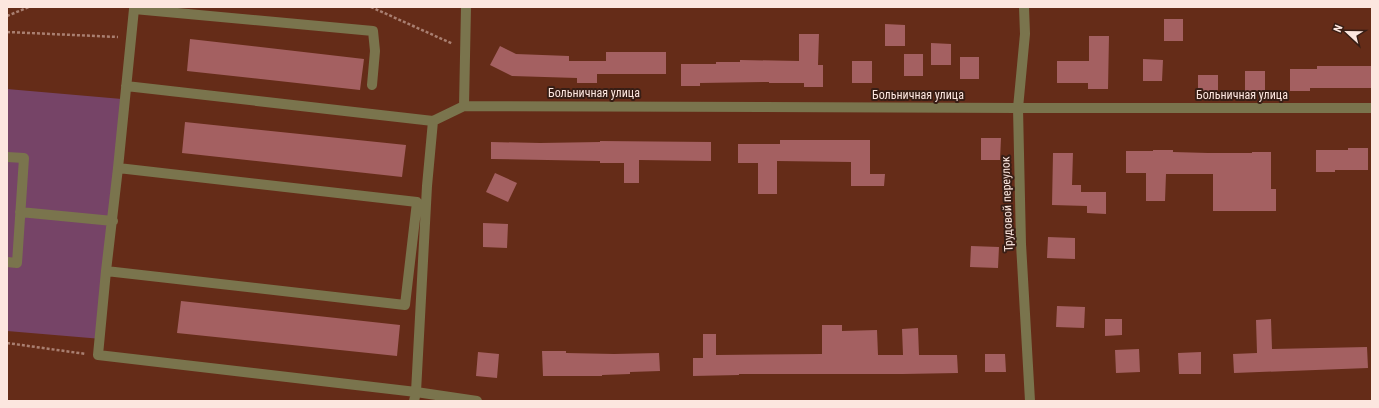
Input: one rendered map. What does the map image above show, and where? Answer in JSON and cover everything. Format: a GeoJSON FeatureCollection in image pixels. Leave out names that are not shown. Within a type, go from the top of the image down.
{"type":"FeatureCollection","features":[{"type":"Feature","properties":{"kind":"street"},"geometry":{"type":"LineString","coordinates":[[126,86],[433,121],[464,106],[466,7]]}},
{"type":"Feature","properties":{"kind":"street","name":"Трудовой переулок"},"geometry":{"type":"LineString","coordinates":[[1024,7],[1025,34],[1018,108],[1021,244],[1030,401]]}},
{"type":"Feature","properties":{"kind":"street"},"geometry":{"type":"LineString","coordinates":[[372,84],[375,51],[373,31],[134,9],[98,356],[415,397],[477,401]]}},
{"type":"Feature","properties":{"kind":"street","name":"Больничная улица"},"geometry":{"type":"LineString","coordinates":[[464,106],[1372,108]]}},
{"type":"Feature","properties":{"kind":"street"},"geometry":{"type":"LineString","coordinates":[[415,397],[427,186],[433,121]]}},
{"type":"Feature","properties":{"kind":"street"},"geometry":{"type":"LineString","coordinates":[[7,157],[24,158],[17,263],[7,262]]}},
{"type":"Feature","properties":{"kind":"street"},"geometry":{"type":"LineString","coordinates":[[106,271],[405,305],[417,202],[118,168]]}},
{"type":"Feature","properties":{"kind":"street"},"geometry":{"type":"LineString","coordinates":[[20,212],[113,221]]}},
{"type":"Feature","properties":{"kind":"path"},"geometry":{"type":"LineString","coordinates":[[7,16],[29,7]]}},
{"type":"Feature","properties":{"kind":"path"},"geometry":{"type":"LineString","coordinates":[[371,7],[465,49]]}},
{"type":"Feature","properties":{"kind":"path"},"geometry":{"type":"LineString","coordinates":[[7,32],[131,38]]}},
{"type":"Feature","properties":{"kind":"path"},"geometry":{"type":"LineString","coordinates":[[7,343],[98,356]]}},
{"type":"Feature","properties":{"kind":"shaded area"},"geometry":{"type":"Polygon","coordinates":[[[7,89],[122,99],[102,339],[7,331],[7,89]]]}},
{"type":"Feature","properties":{"kind":"building"},"geometry":{"type":"Polygon","coordinates":[[[1164,19],[1183,19],[1183,41],[1164,41],[1164,19]]]}},
{"type":"Feature","properties":{"kind":"building"},"geometry":{"type":"Polygon","coordinates":[[[885,24],[905,25],[905,46],[885,46],[885,24]]]}},
{"type":"Feature","properties":{"kind":"building"},"geometry":{"type":"Polygon","coordinates":[[[799,34],[819,34],[818,65],[823,65],[823,87],[804,87],[804,83],[769,82],[700,83],[700,86],[681,86],[681,64],[716,64],[716,62],[740,62],[740,60],[799,61],[799,34]]]}},
{"type":"Feature","properties":{"kind":"building"},"geometry":{"type":"Polygon","coordinates":[[[1089,36],[1109,36],[1108,89],[1088,89],[1088,83],[1057,83],[1057,61],[1089,61],[1089,36]]]}},
{"type":"Feature","properties":{"kind":"building"},"geometry":{"type":"Polygon","coordinates":[[[190,39],[364,59],[360,90],[187,71],[190,39]]]}},
{"type":"Feature","properties":{"kind":"building"},"geometry":{"type":"Polygon","coordinates":[[[931,43],[951,44],[951,65],[931,65],[931,43]]]}},
{"type":"Feature","properties":{"kind":"building"},"geometry":{"type":"Polygon","coordinates":[[[500,46],[516,54],[569,56],[569,61],[606,61],[606,52],[666,52],[666,74],[597,74],[597,83],[577,83],[577,78],[512,76],[490,65],[500,46]]]}},
{"type":"Feature","properties":{"kind":"building"},"geometry":{"type":"Polygon","coordinates":[[[904,54],[923,54],[923,76],[904,76],[904,54]]]}},
{"type":"Feature","properties":{"kind":"building"},"geometry":{"type":"Polygon","coordinates":[[[960,57],[979,57],[979,79],[960,79],[960,57]]]}},
{"type":"Feature","properties":{"kind":"building"},"geometry":{"type":"Polygon","coordinates":[[[1143,59],[1163,60],[1162,81],[1143,81],[1143,59]]]}},
{"type":"Feature","properties":{"kind":"building"},"geometry":{"type":"Polygon","coordinates":[[[852,61],[872,61],[872,83],[852,83],[852,61]]]}},
{"type":"Feature","properties":{"kind":"building"},"geometry":{"type":"Polygon","coordinates":[[[1317,66],[1371,66],[1371,88],[1310,88],[1310,91],[1290,91],[1290,69],[1317,69],[1317,66]]]}},
{"type":"Feature","properties":{"kind":"building"},"geometry":{"type":"Polygon","coordinates":[[[1245,71],[1265,71],[1265,92],[1245,92],[1245,71]]]}},
{"type":"Feature","properties":{"kind":"building"},"geometry":{"type":"Polygon","coordinates":[[[1198,75],[1218,75],[1218,97],[1198,97],[1198,75]]]}},
{"type":"Feature","properties":{"kind":"building"},"geometry":{"type":"Polygon","coordinates":[[[185,122],[406,145],[402,177],[182,153],[185,122]]]}},
{"type":"Feature","properties":{"kind":"building"},"geometry":{"type":"Polygon","coordinates":[[[981,138],[1001,138],[1000,160],[981,160],[981,138]]]}},
{"type":"Feature","properties":{"kind":"building"},"geometry":{"type":"Polygon","coordinates":[[[780,140],[870,140],[870,174],[885,174],[884,186],[851,186],[851,162],[777,161],[777,194],[758,194],[758,163],[738,163],[738,144],[780,144],[780,140]]]}},
{"type":"Feature","properties":{"kind":"building"},"geometry":{"type":"Polygon","coordinates":[[[600,141],[711,142],[711,161],[639,160],[639,183],[624,183],[624,163],[600,163],[600,161],[491,159],[491,142],[540,143],[600,141]]]}},
{"type":"Feature","properties":{"kind":"building"},"geometry":{"type":"Polygon","coordinates":[[[1348,148],[1368,148],[1368,170],[1335,170],[1335,172],[1316,172],[1316,150],[1348,150],[1348,148]]]}},
{"type":"Feature","properties":{"kind":"building"},"geometry":{"type":"Polygon","coordinates":[[[1153,150],[1208,153],[1271,152],[1271,189],[1276,189],[1276,211],[1213,211],[1213,174],[1166,174],[1165,201],[1146,201],[1146,173],[1126,173],[1126,151],[1153,150]]]}},
{"type":"Feature","properties":{"kind":"building"},"geometry":{"type":"Polygon","coordinates":[[[1053,153],[1073,153],[1072,185],[1081,185],[1081,192],[1106,192],[1106,214],[1087,213],[1087,206],[1052,205],[1053,153]]]}},
{"type":"Feature","properties":{"kind":"building"},"geometry":{"type":"Polygon","coordinates":[[[495,173],[517,183],[508,202],[486,192],[495,173]]]}},
{"type":"Feature","properties":{"kind":"building"},"geometry":{"type":"Polygon","coordinates":[[[483,223],[508,224],[507,248],[483,247],[483,223]]]}},
{"type":"Feature","properties":{"kind":"building"},"geometry":{"type":"Polygon","coordinates":[[[1048,237],[1075,238],[1075,259],[1047,258],[1048,237]]]}},
{"type":"Feature","properties":{"kind":"building"},"geometry":{"type":"Polygon","coordinates":[[[971,246],[999,247],[998,268],[970,267],[971,246]]]}},
{"type":"Feature","properties":{"kind":"building"},"geometry":{"type":"Polygon","coordinates":[[[181,301],[400,325],[397,356],[177,333],[181,301]]]}},
{"type":"Feature","properties":{"kind":"building"},"geometry":{"type":"Polygon","coordinates":[[[1057,306],[1085,307],[1084,328],[1056,327],[1057,306]]]}},
{"type":"Feature","properties":{"kind":"building"},"geometry":{"type":"Polygon","coordinates":[[[1105,319],[1122,319],[1122,335],[1105,336],[1105,319]]]}},
{"type":"Feature","properties":{"kind":"building"},"geometry":{"type":"Polygon","coordinates":[[[1271,319],[1272,349],[1367,347],[1368,368],[1234,373],[1233,354],[1257,353],[1256,320],[1271,319]]]}},
{"type":"Feature","properties":{"kind":"building"},"geometry":{"type":"Polygon","coordinates":[[[822,325],[842,325],[842,331],[877,330],[878,355],[903,355],[902,329],[918,328],[919,355],[957,355],[958,373],[739,374],[693,376],[693,358],[703,358],[703,334],[716,334],[716,355],[822,354],[822,325]]]}},
{"type":"Feature","properties":{"kind":"building"},"geometry":{"type":"Polygon","coordinates":[[[1139,349],[1140,372],[1116,373],[1115,350],[1139,349]]]}},
{"type":"Feature","properties":{"kind":"building"},"geometry":{"type":"Polygon","coordinates":[[[542,351],[614,354],[659,353],[660,371],[630,372],[630,374],[602,376],[543,376],[542,351]]]}},
{"type":"Feature","properties":{"kind":"building"},"geometry":{"type":"Polygon","coordinates":[[[478,352],[499,354],[497,378],[476,376],[478,352]]]}},
{"type":"Feature","properties":{"kind":"building"},"geometry":{"type":"Polygon","coordinates":[[[1201,352],[1201,374],[1179,374],[1178,353],[1201,352]]]}},
{"type":"Feature","properties":{"kind":"building"},"geometry":{"type":"Polygon","coordinates":[[[985,354],[1005,354],[1006,372],[985,372],[985,354]]]}}]}
